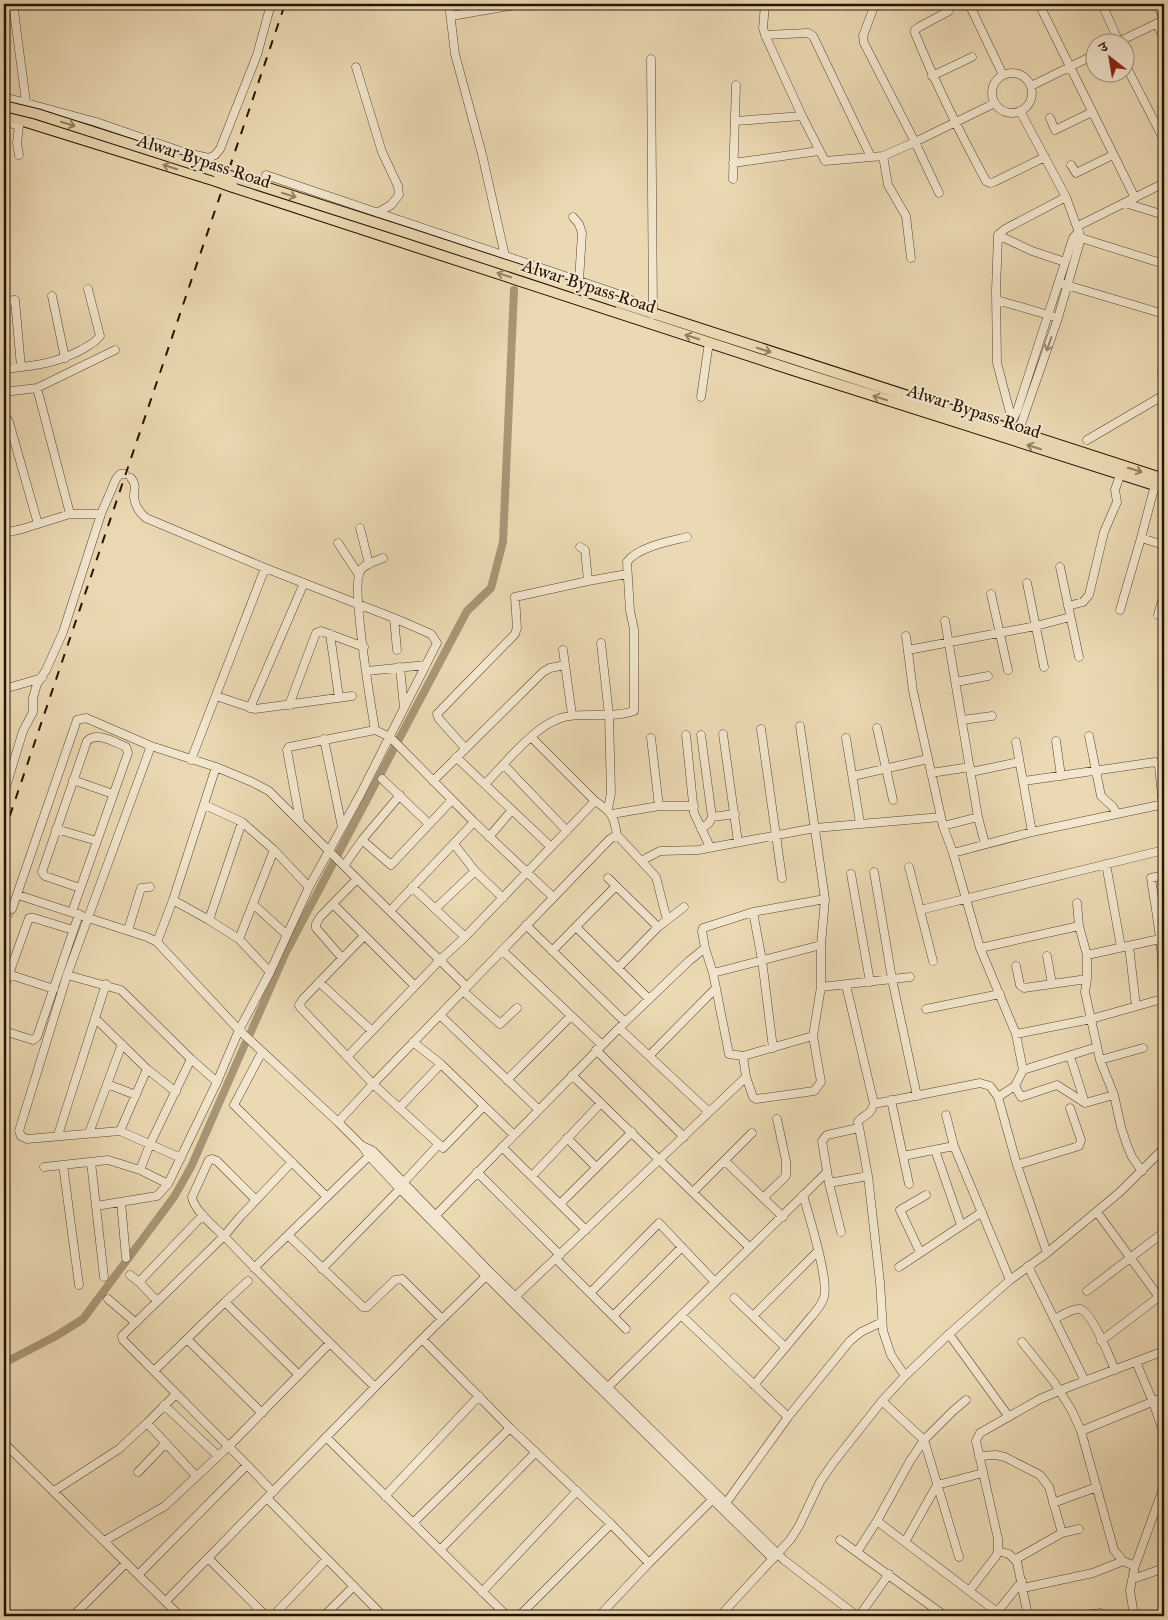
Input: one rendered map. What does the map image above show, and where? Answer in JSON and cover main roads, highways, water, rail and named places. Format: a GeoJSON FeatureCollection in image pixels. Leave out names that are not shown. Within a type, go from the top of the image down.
{"type":"FeatureCollection","features":[{"type":"Feature","properties":{"kind":"main road","name":"Alwar Bypass Road"},"geometry":{"type":"LineString","coordinates":[[4,106],[37,114],[648,313],[1013,427],[1164,479]]}},
{"type":"Feature","properties":{"kind":"main road","name":"Alwar Bypass Road"},"geometry":{"type":"LineString","coordinates":[[4,115],[216,181],[1160,487]]}},
{"type":"Feature","properties":{"kind":"waterway"},"geometry":{"type":"LineString","coordinates":[[250,1034],[286,952],[467,611],[491,588],[503,542],[514,290]]}},
{"type":"Feature","properties":{"kind":"waterway"},"geometry":{"type":"LineString","coordinates":[[4,1363],[56,1336],[83,1319],[174,1197],[191,1167],[245,1044]]}},
{"type":"Feature","properties":{"kind":"tunnel"},"geometry":{"type":"LineString","coordinates":[[4,928],[12,909]]}},
{"type":"Feature","properties":{"kind":"railway"},"geometry":{"type":"LineString","coordinates":[[4,833],[285,4]]}}]}
